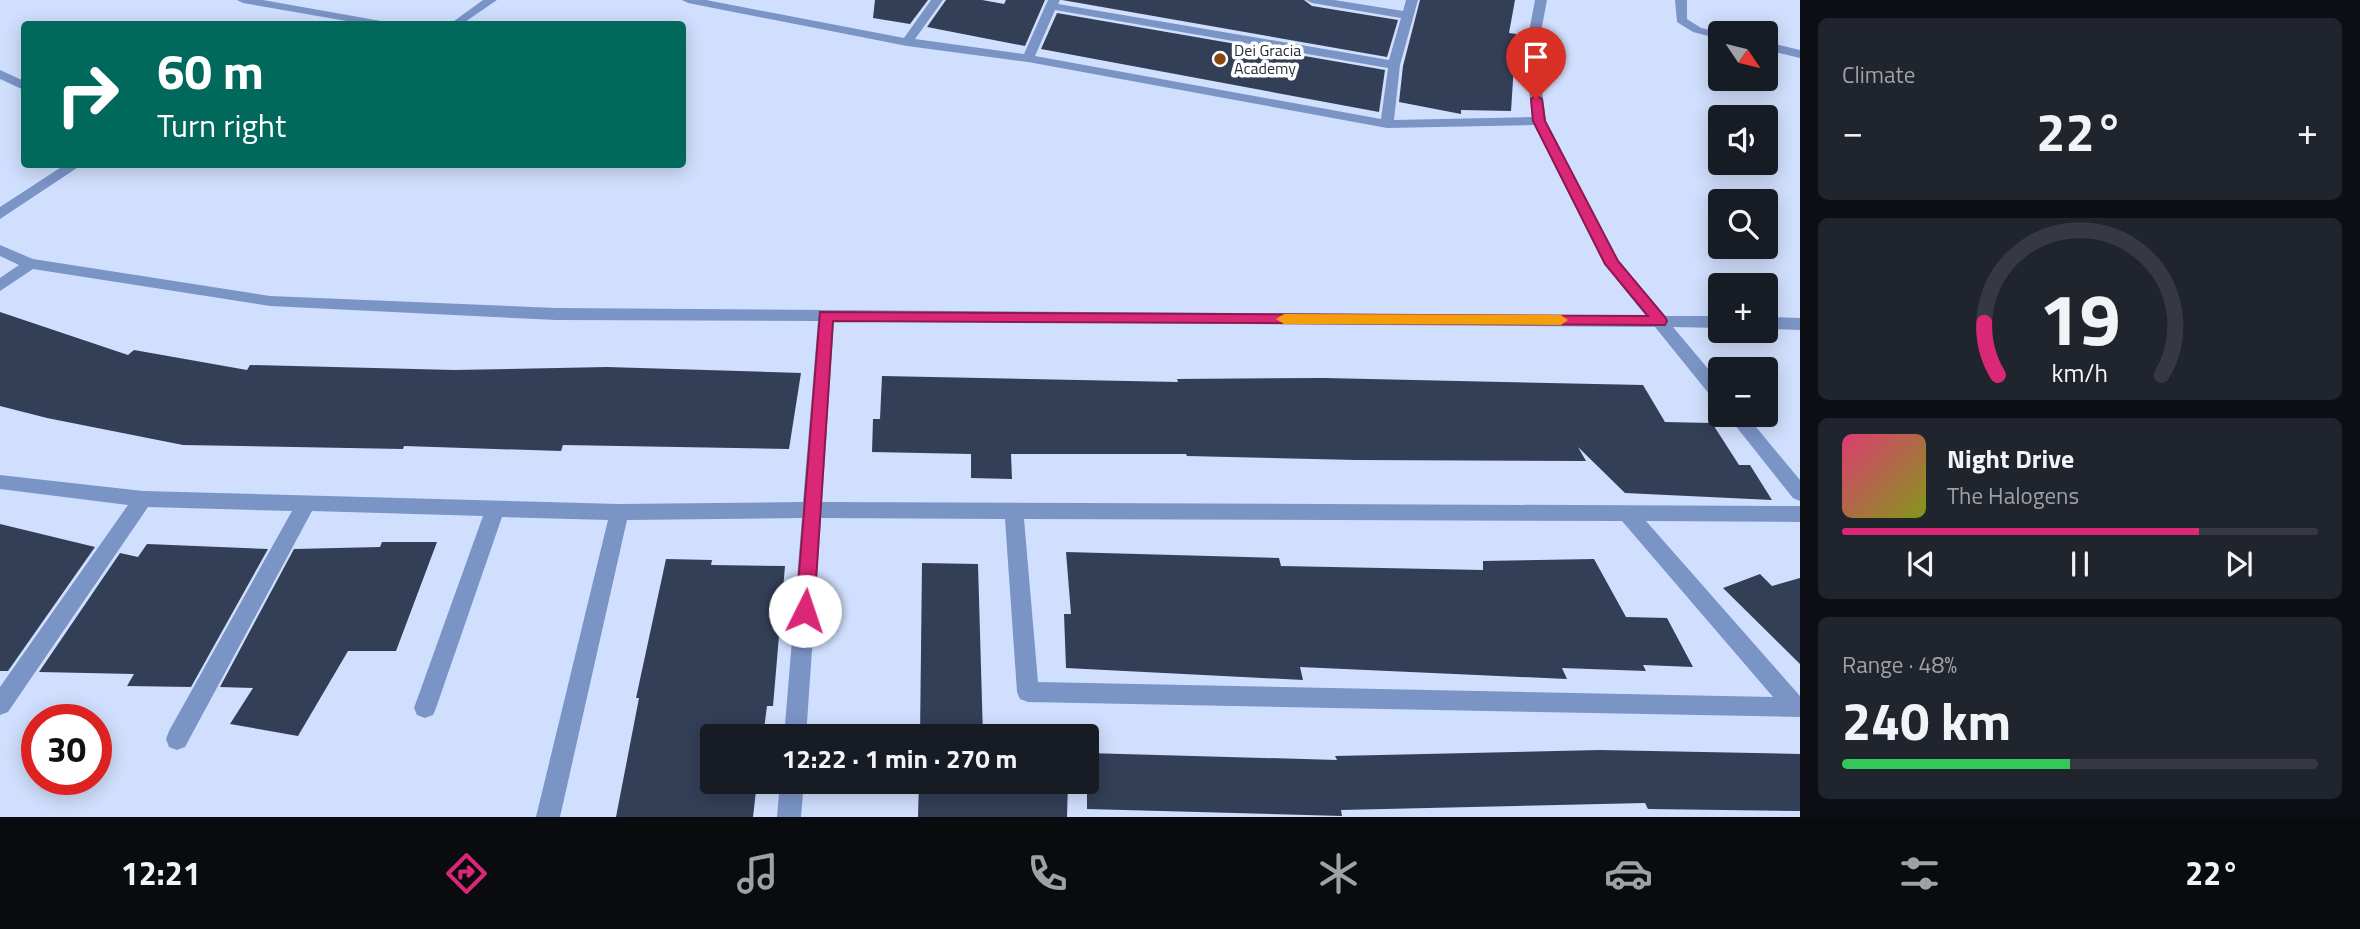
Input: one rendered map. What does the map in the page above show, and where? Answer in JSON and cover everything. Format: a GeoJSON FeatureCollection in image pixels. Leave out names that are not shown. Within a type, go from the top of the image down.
{"type":"FeatureCollection","features":[{"type":"Feature","properties":{"kind":"street"},"geometry":{"type":"LineString","coordinates":[[243,0],[364,21]]}},
{"type":"Feature","properties":{"kind":"street"},"geometry":{"type":"LineString","coordinates":[[460,21],[491,0]]}},
{"type":"Feature","properties":{"kind":"street"},"geometry":{"type":"LineString","coordinates":[[688,0],[907,42],[1028,58],[1387,124],[1539,121]]}},
{"type":"Feature","properties":{"kind":"street"},"geometry":{"type":"LineString","coordinates":[[907,42],[937,0]]}},
{"type":"Feature","properties":{"kind":"street"},"geometry":{"type":"LineString","coordinates":[[1312,0],[1408,15]]}},
{"type":"Feature","properties":{"kind":"street"},"geometry":{"type":"LineString","coordinates":[[1387,124],[1394,65],[1412,0]]}},
{"type":"Feature","properties":{"kind":"street"},"geometry":{"type":"LineString","coordinates":[[1541,0],[1531,53],[1539,121],[1612,264],[1708,380]]}},
{"type":"Feature","properties":{"kind":"street"},"geometry":{"type":"LineString","coordinates":[[1681,0],[1681,20],[1697,30],[1708,33]]}},
{"type":"Feature","properties":{"kind":"street"},"geometry":{"type":"LineString","coordinates":[[1028,58],[1052,3],[1394,65]]}},
{"type":"Feature","properties":{"kind":"street"},"geometry":{"type":"LineString","coordinates":[[1778,49],[1800,54]]}},
{"type":"Feature","properties":{"kind":"street"},"geometry":{"type":"LineString","coordinates":[[0,74],[21,84]]}},
{"type":"Feature","properties":{"kind":"street"},"geometry":{"type":"LineString","coordinates":[[0,214],[70,168]]}},
{"type":"Feature","properties":{"kind":"street"},"geometry":{"type":"LineString","coordinates":[[0,250],[30,264],[270,301],[556,314],[1708,322]]}},
{"type":"Feature","properties":{"kind":"street"},"geometry":{"type":"LineString","coordinates":[[0,286],[30,264]]}},
{"type":"Feature","properties":{"kind":"street"},"geometry":{"type":"LineString","coordinates":[[796,724],[826,316]]}},
{"type":"Feature","properties":{"kind":"street"},"geometry":{"type":"LineString","coordinates":[[1778,323],[1800,324]]}},
{"type":"Feature","properties":{"kind":"street"},"geometry":{"type":"LineString","coordinates":[[1746,427],[1800,493]]}},
{"type":"Feature","properties":{"kind":"street"},"geometry":{"type":"LineString","coordinates":[[0,482],[143,499],[619,512],[813,510],[1800,514]]}},
{"type":"Feature","properties":{"kind":"street"},"geometry":{"type":"LineString","coordinates":[[0,705],[143,499]]}},
{"type":"Feature","properties":{"kind":"street"},"geometry":{"type":"LineString","coordinates":[[177,739],[306,503]]}},
{"type":"Feature","properties":{"kind":"street"},"geometry":{"type":"LineString","coordinates":[[425,708],[495,508]]}},
{"type":"Feature","properties":{"kind":"street"},"geometry":{"type":"LineString","coordinates":[[548,817],[619,512]]}},
{"type":"Feature","properties":{"kind":"street"},"geometry":{"type":"LineString","coordinates":[[1014,512],[1028,692],[1796,708],[1627,513]]}},
{"type":"Feature","properties":{"kind":"street"},"geometry":{"type":"LineString","coordinates":[[789,817],[791,794]]}},
{"type":"Feature","properties":{"kind":"building"},"geometry":{"type":"Polygon","coordinates":[[[875,0],[928,0],[910,24],[873,18],[875,0]]]}},
{"type":"Feature","properties":{"kind":"building"},"geometry":{"type":"Polygon","coordinates":[[[946,0],[982,0],[1004,4],[1006,0],[1045,0],[1025,46],[927,27],[946,0]]]}},
{"type":"Feature","properties":{"kind":"building"},"geometry":{"type":"Polygon","coordinates":[[[1062,0],[1304,0],[1312,6],[1398,20],[1387,57],[1062,0]]]}},
{"type":"Feature","properties":{"kind":"building"},"geometry":{"type":"Polygon","coordinates":[[[1420,0],[1515,0],[1509,33],[1516,34],[1511,111],[1461,110],[1461,114],[1399,102],[1403,66],[1420,0]]]}},
{"type":"Feature","properties":{"kind":"building","name":"Dei Gracia Academy"},"geometry":{"type":"Polygon","coordinates":[[[1057,13],[1385,70],[1379,112],[1041,49],[1057,13]]]}},
{"type":"Feature","properties":{"kind":"building"},"geometry":{"type":"Polygon","coordinates":[[[0,312],[128,355],[134,350],[247,370],[250,365],[454,370],[607,367],[801,373],[789,449],[563,445],[561,451],[404,446],[403,449],[183,445],[0,406],[0,312]]]}},
{"type":"Feature","properties":{"kind":"building"},"geometry":{"type":"Polygon","coordinates":[[[882,376],[1178,382],[1177,379],[1324,378],[1643,385],[1665,422],[1708,423],[1708,427],[1715,427],[1739,465],[1750,465],[1772,500],[1625,493],[1578,447],[1586,461],[1356,460],[1186,454],[1011,454],[1012,479],[971,478],[971,454],[872,452],[873,419],[880,419],[882,376]]]}},
{"type":"Feature","properties":{"kind":"building"},"geometry":{"type":"Polygon","coordinates":[[[0,524],[95,547],[8,671],[0,671],[0,524]]]}},
{"type":"Feature","properties":{"kind":"building"},"geometry":{"type":"Polygon","coordinates":[[[382,542],[437,542],[396,651],[348,651],[298,736],[230,724],[253,688],[220,687],[294,549],[380,547],[382,542]]]}},
{"type":"Feature","properties":{"kind":"building"},"geometry":{"type":"Polygon","coordinates":[[[147,544],[268,549],[191,687],[127,686],[134,674],[39,672],[120,553],[138,557],[147,544]]]}},
{"type":"Feature","properties":{"kind":"building"},"geometry":{"type":"Polygon","coordinates":[[[1066,552],[1279,558],[1281,566],[1483,570],[1483,561],[1594,559],[1626,617],[1667,618],[1693,667],[1643,665],[1646,671],[1562,668],[1567,679],[1300,667],[1303,680],[1066,668],[1064,614],[1071,614],[1066,552]]]}},
{"type":"Feature","properties":{"kind":"building"},"geometry":{"type":"Polygon","coordinates":[[[666,559],[712,560],[711,565],[785,566],[773,706],[767,706],[765,724],[700,724],[700,794],[756,794],[753,817],[616,817],[639,698],[636,698],[666,559]]]}},
{"type":"Feature","properties":{"kind":"building"},"geometry":{"type":"Polygon","coordinates":[[[922,563],[978,564],[983,724],[920,724],[922,563]]]}},
{"type":"Feature","properties":{"kind":"building"},"geometry":{"type":"Polygon","coordinates":[[[1760,574],[1772,586],[1800,578],[1800,664],[1723,588],[1760,574]]]}},
{"type":"Feature","properties":{"kind":"building"},"geometry":{"type":"Polygon","coordinates":[[[1600,750],[1800,754],[1800,811],[1648,809],[1645,803],[1341,810],[1342,816],[1087,809],[1087,794],[1099,794],[1099,753],[1337,760],[1335,756],[1600,750]]]}},
{"type":"Feature","properties":{"kind":"building"},"geometry":{"type":"Polygon","coordinates":[[[919,794],[1068,794],[1067,817],[918,817],[919,794]]]}},
{"type":"Feature","properties":{"kind":"slow traffic"},"geometry":{"type":"LineString","coordinates":[[1284,319],[1561,320]]}},
{"type":"Feature","properties":{"kind":"place","name":"Dei Gracia Academy"},"geometry":{"type":"Point","coordinates":[1220,59]}},
{"type":"Feature","properties":{"kind":"route"},"geometry":{"type":"LineString","coordinates":[[805,611],[826,316],[1660,321],[1612,264],[1539,121],[1536,99]]}}]}
